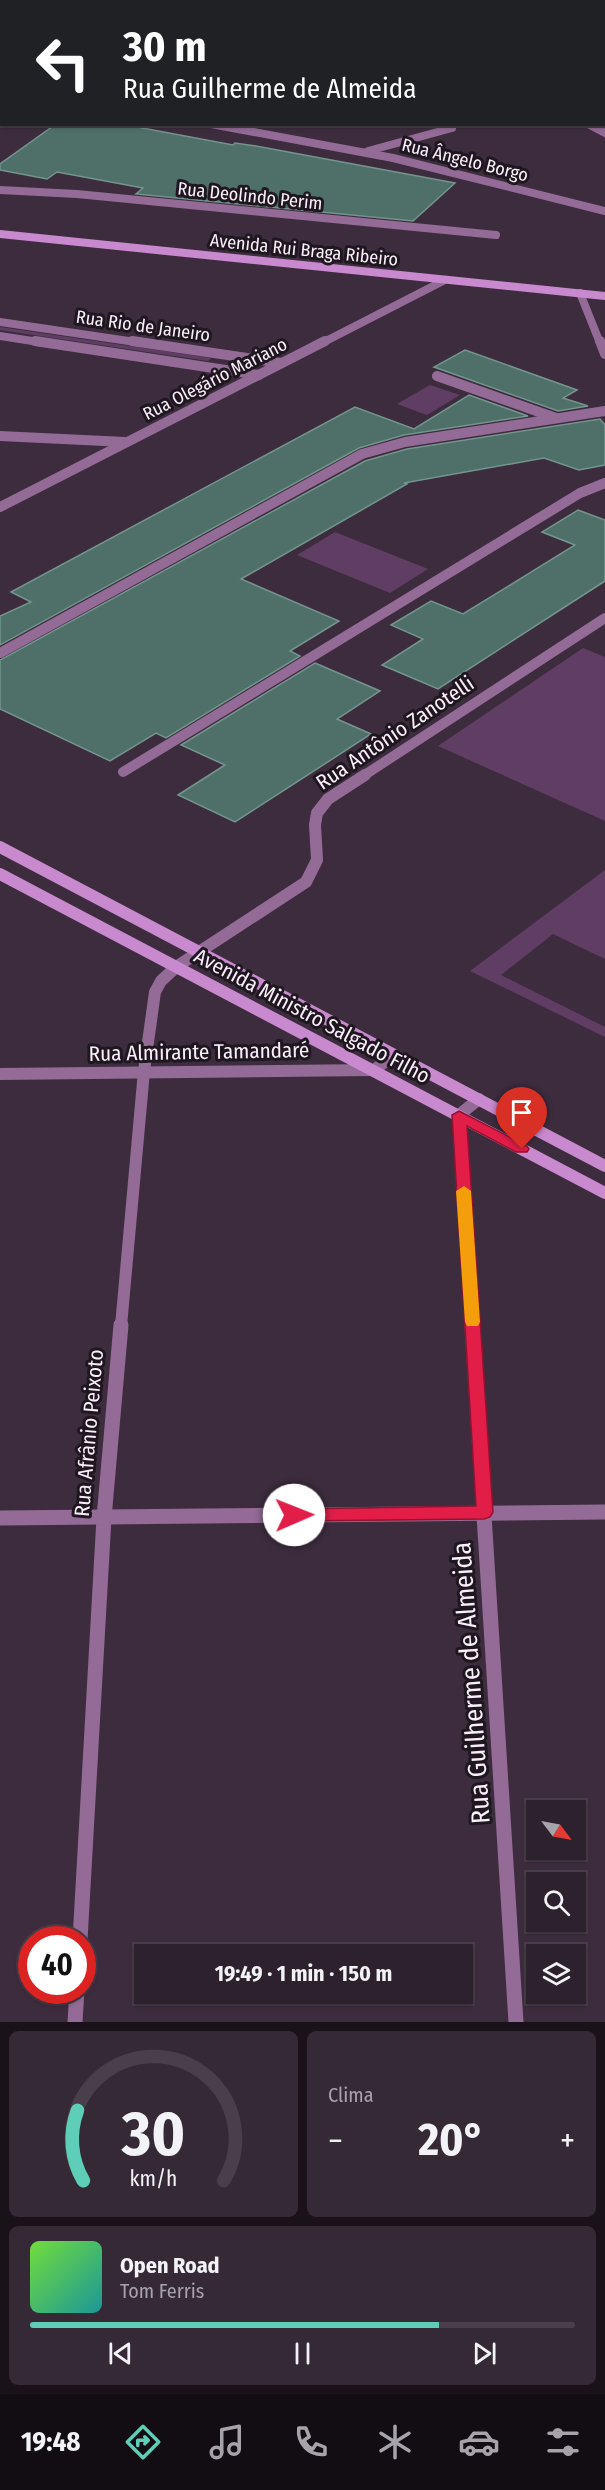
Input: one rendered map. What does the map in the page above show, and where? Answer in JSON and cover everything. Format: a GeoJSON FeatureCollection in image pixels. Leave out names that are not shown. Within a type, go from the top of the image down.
{"type":"FeatureCollection","features":[{"type":"Feature","properties":{"kind":"main road","name":"Avenida Rui Braga Ribeiro"},"geometry":{"type":"LineString","coordinates":[[0,234],[605,296]]}},
{"type":"Feature","properties":{"kind":"main road","name":"Avenida Ministro Salgado Filho"},"geometry":{"type":"LineString","coordinates":[[0,847],[605,1166]]}},
{"type":"Feature","properties":{"kind":"main road","name":"Avenida Ministro Salgado Filho"},"geometry":{"type":"LineString","coordinates":[[0,874],[605,1193]]}},
{"type":"Feature","properties":{"kind":"street","name":"Rua Ângelo Borgo"},"geometry":{"type":"LineString","coordinates":[[222,126],[364,152],[605,211]]}},
{"type":"Feature","properties":{"kind":"street"},"geometry":{"type":"LineString","coordinates":[[364,152],[452,128]]}},
{"type":"Feature","properties":{"kind":"street","name":"Rua Deolindo Perim"},"geometry":{"type":"LineString","coordinates":[[0,190],[77,194],[496,235]]}},
{"type":"Feature","properties":{"kind":"street","name":"Rua Olegário Mariano"},"geometry":{"type":"LineString","coordinates":[[0,507],[445,279]]}},
{"type":"Feature","properties":{"kind":"street"},"geometry":{"type":"LineString","coordinates":[[580,293],[605,354]]}},
{"type":"Feature","properties":{"kind":"street","name":"Rua Rio de Janeiro"},"geometry":{"type":"LineString","coordinates":[[0,322],[281,363]]}},
{"type":"Feature","properties":{"kind":"street","name":"Rua Rio de Janeiro"},"geometry":{"type":"LineString","coordinates":[[0,336],[259,375]]}},
{"type":"Feature","properties":{"kind":"street"},"geometry":{"type":"LineString","coordinates":[[437,376],[557,419]]}},
{"type":"Feature","properties":{"kind":"street"},"geometry":{"type":"LineString","coordinates":[[0,653],[362,454],[405,442],[605,411]]}},
{"type":"Feature","properties":{"kind":"street"},"geometry":{"type":"LineString","coordinates":[[0,436],[127,442]]}},
{"type":"Feature","properties":{"kind":"street"},"geometry":{"type":"LineString","coordinates":[[123,772],[580,493],[605,483]]}},
{"type":"Feature","properties":{"kind":"street","name":"Rua Antônio Zanotelli"},"geometry":{"type":"LineString","coordinates":[[198,951],[306,882],[314,869],[317,856],[314,817],[319,807],[328,799],[605,618]]}},
{"type":"Feature","properties":{"kind":"street","name":"Rua Afrânio Peixoto"},"geometry":{"type":"LineString","coordinates":[[81,1926],[104,1518],[144,1071],[155,992],[161,981],[198,951]]}},
{"type":"Feature","properties":{"kind":"street"},"geometry":{"type":"LineString","coordinates":[[374,1070],[394,1055]]}},
{"type":"Feature","properties":{"kind":"street","name":"Rua Almirante Tamandaré"},"geometry":{"type":"LineString","coordinates":[[0,1074],[374,1070]]}},
{"type":"Feature","properties":{"kind":"street"},"geometry":{"type":"LineString","coordinates":[[459,1115],[479,1099]]}},
{"type":"Feature","properties":{"kind":"street","name":"Rua Guilherme de Almeida"},"geometry":{"type":"LineString","coordinates":[[459,1115],[516,2022]]}},
{"type":"Feature","properties":{"kind":"street"},"geometry":{"type":"LineString","coordinates":[[0,1518],[605,1512]]}},
{"type":"Feature","properties":{"kind":"street"},"geometry":{"type":"LineString","coordinates":[[75,2022],[76,2004]]}},
{"type":"Feature","properties":{"kind":"shaded area"},"geometry":{"type":"Polygon","coordinates":[[[0,327],[211,358],[208,361],[0,330],[0,327]]]}},
{"type":"Feature","properties":{"kind":"shaded area"},"geometry":{"type":"Polygon","coordinates":[[[430,385],[460,395],[427,415],[397,404],[430,385]]]}},
{"type":"Feature","properties":{"kind":"shaded area"},"geometry":{"type":"Polygon","coordinates":[[[335,532],[428,569],[390,593],[297,555],[335,532]]]}},
{"type":"Feature","properties":{"kind":"shaded area"},"geometry":{"type":"Polygon","coordinates":[[[583,648],[605,657],[605,821],[438,746],[583,648]]]}},
{"type":"Feature","properties":{"kind":"shaded area"},"geometry":{"type":"Polygon","coordinates":[[[605,870],[605,959],[553,934],[501,975],[605,1027],[605,1037],[470,971],[605,870]]]}},
{"type":"Feature","properties":{"kind":"building"},"geometry":{"type":"Polygon","coordinates":[[[53,126],[132,126],[233,145],[235,143],[256,146],[455,183],[413,221],[136,194],[143,188],[57,172],[47,179],[0,170],[0,164],[53,126]]]}},
{"type":"Feature","properties":{"kind":"building"},"geometry":{"type":"Polygon","coordinates":[[[465,350],[577,390],[563,398],[588,406],[558,411],[434,367],[465,350]]]}},
{"type":"Feature","properties":{"kind":"building"},"geometry":{"type":"Polygon","coordinates":[[[469,395],[528,416],[404,435],[359,448],[0,645],[0,616],[31,602],[11,592],[355,407],[414,429],[469,395]]]}},
{"type":"Feature","properties":{"kind":"building"},"geometry":{"type":"Polygon","coordinates":[[[600,419],[605,425],[605,465],[579,470],[544,458],[404,483],[407,484],[241,579],[339,621],[290,651],[300,656],[166,738],[156,733],[110,761],[0,709],[0,660],[365,461],[407,449],[600,419]]]}},
{"type":"Feature","properties":{"kind":"building"},"geometry":{"type":"Polygon","coordinates":[[[578,510],[605,520],[605,581],[438,689],[382,665],[423,639],[391,625],[431,601],[463,614],[575,545],[542,532],[578,510]]]}},
{"type":"Feature","properties":{"kind":"building"},"geometry":{"type":"Polygon","coordinates":[[[315,663],[380,691],[337,719],[371,734],[235,822],[178,795],[225,765],[181,745],[315,663]]]}},
{"type":"Feature","properties":{"kind":"slow traffic"},"geometry":{"type":"LineString","coordinates":[[464,1191],[472,1322]]}},
{"type":"Feature","properties":{"kind":"route"},"geometry":{"type":"LineString","coordinates":[[294,1515],[484,1512],[459,1115],[522,1149]]}}]}
